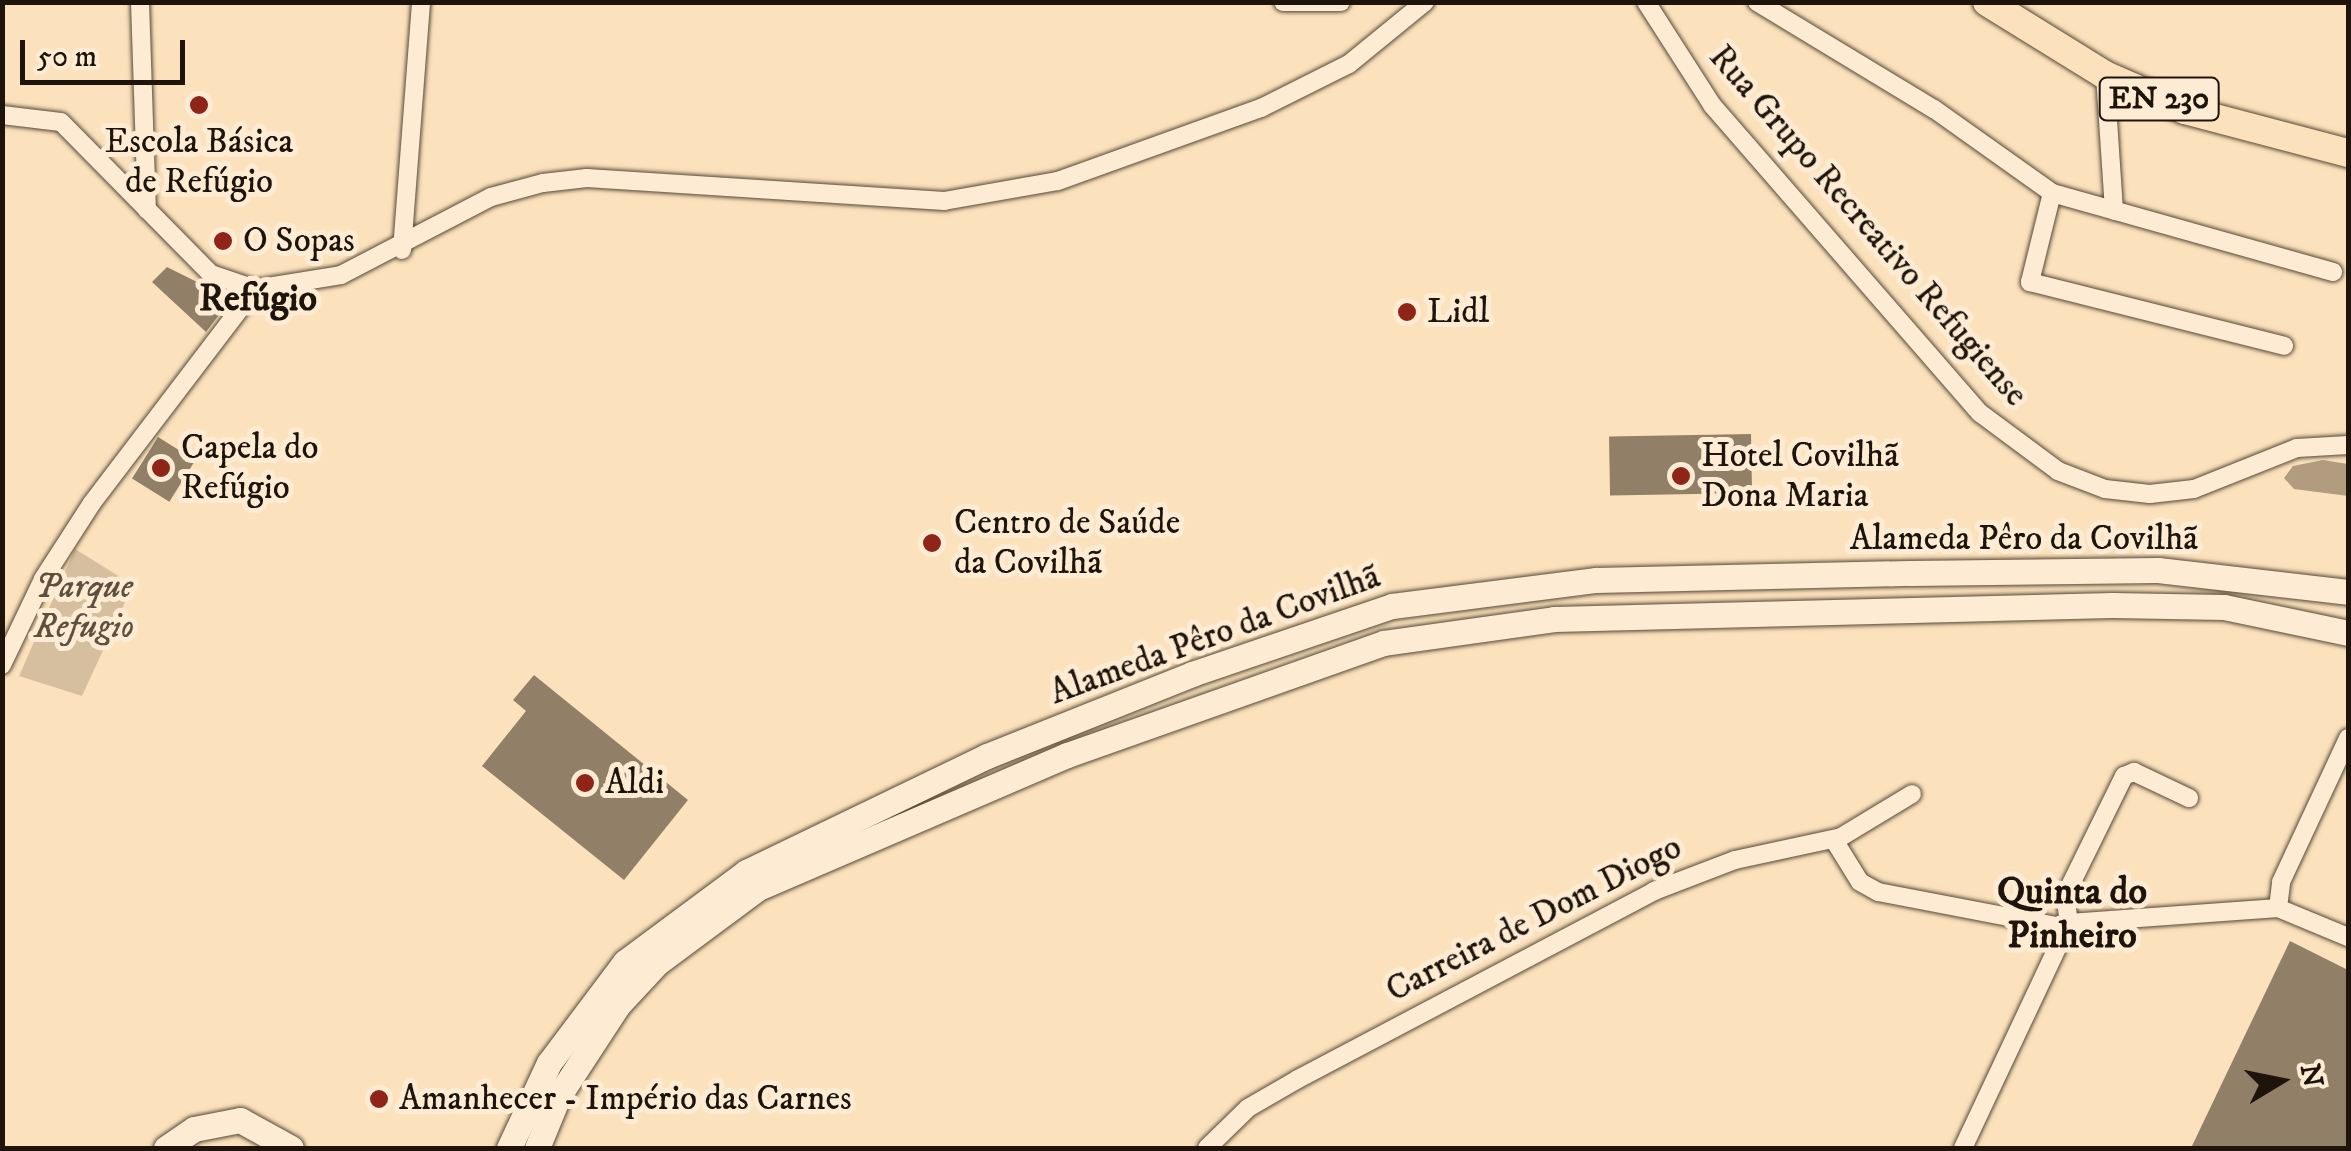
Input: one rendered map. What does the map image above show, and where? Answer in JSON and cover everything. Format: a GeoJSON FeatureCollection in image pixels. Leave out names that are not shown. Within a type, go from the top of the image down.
{"type":"FeatureCollection","features":[{"type":"Feature","properties":{"kind":"main road","name":"EN 230"},"geometry":{"type":"LineString","coordinates":[[1987,2],[2106,75],[2184,110],[2348,153]]}},
{"type":"Feature","properties":{"kind":"main road","name":"Alameda Pêro da Covilhã"},"geometry":{"type":"LineString","coordinates":[[509,1148],[549,1063],[625,962],[746,872],[987,756],[1192,674],[1392,606],[1596,580],[1910,573],[2158,570],[2348,592]]}},
{"type":"Feature","properties":{"kind":"main road","name":"Alameda Pêro da Covilhã"},"geometry":{"type":"LineString","coordinates":[[537,1148],[558,1096],[618,1006],[657,963],[758,888],[1051,761],[1384,643],[1554,619],[2112,604],[2224,607],[2348,633]]}},
{"type":"Feature","properties":{"kind":"main road"},"geometry":{"type":"LineString","coordinates":[[166,1148],[194,1129],[203,1139],[240,1120],[291,1148]]}},
{"type":"Feature","properties":{"kind":"street"},"geometry":{"type":"LineString","coordinates":[[140,2],[146,210]]}},
{"type":"Feature","properties":{"kind":"street"},"geometry":{"type":"LineString","coordinates":[[402,250],[420,2]]}},
{"type":"Feature","properties":{"kind":"street"},"geometry":{"type":"LineString","coordinates":[[1284,2],[1340,2]]}},
{"type":"Feature","properties":{"kind":"street","name":"Rua Grupo Recreativo Refugiense"},"geometry":{"type":"LineString","coordinates":[[1646,2],[1712,105],[1980,413],[2058,470],[2092,486],[2150,494],[2194,489],[2298,448],[2348,445]]}},
{"type":"Feature","properties":{"kind":"street"},"geometry":{"type":"LineString","coordinates":[[1757,2],[1787,9],[2052,193],[2332,272]]}},
{"type":"Feature","properties":{"kind":"street"},"geometry":{"type":"LineString","coordinates":[[2,115],[61,122],[211,274],[255,289],[341,275],[402,250],[491,197],[587,178],[944,200],[1058,180],[1261,108],[1349,64],[1425,3]]}},
{"type":"Feature","properties":{"kind":"street"},"geometry":{"type":"LineString","coordinates":[[2106,75],[2114,211]]}},
{"type":"Feature","properties":{"kind":"street"},"geometry":{"type":"LineString","coordinates":[[2052,193],[2030,282],[2284,346]]}},
{"type":"Feature","properties":{"kind":"street"},"geometry":{"type":"LineString","coordinates":[[2,665],[30,603],[92,502],[255,289]]}},
{"type":"Feature","properties":{"kind":"street"},"geometry":{"type":"LineString","coordinates":[[2278,908],[2281,882],[2348,738]]}},
{"type":"Feature","properties":{"kind":"street"},"geometry":{"type":"LineString","coordinates":[[1962,1148],[2068,925],[2064,896],[2124,776],[2134,772],[2188,798]]}},
{"type":"Feature","properties":{"kind":"street","name":"Carreira de Dom Diogo"},"geometry":{"type":"LineString","coordinates":[[1207,1148],[1248,1108],[1314,1070],[1654,891],[1735,860],[1834,840],[1912,794]]}},
{"type":"Feature","properties":{"kind":"street"},"geometry":{"type":"LineString","coordinates":[[1834,840],[1860,882],[1878,892],[2068,925],[2278,908],[2348,938]]}},
{"type":"Feature","properties":{"kind":"green space","name":"Parque Refugio"},"geometry":{"type":"Polygon","coordinates":[[[75,549],[133,585],[82,696],[19,676],[75,549]]]}},
{"type":"Feature","properties":{"kind":"shaded area"},"geometry":{"type":"Polygon","coordinates":[[[2323,460],[2348,464],[2348,496],[2294,489],[2284,478],[2293,466],[2323,460]]]}},
{"type":"Feature","properties":{"kind":"building"},"geometry":{"type":"Polygon","coordinates":[[[167,267],[231,299],[206,332],[152,282],[167,267]]]}},
{"type":"Feature","properties":{"kind":"building","name":"Hotel Covilhã Dona Maria"},"geometry":{"type":"Polygon","coordinates":[[[1751,434],[1752,493],[1610,495],[1609,436],[1751,434]]]}},
{"type":"Feature","properties":{"kind":"building","name":"Capela do Refúgio"},"geometry":{"type":"Polygon","coordinates":[[[158,437],[195,460],[169,502],[132,479],[158,437]]]}},
{"type":"Feature","properties":{"kind":"building","name":"Aldi"},"geometry":{"type":"Polygon","coordinates":[[[534,675],[688,800],[624,880],[482,766],[526,711],[513,700],[534,675]]]}},
{"type":"Feature","properties":{"kind":"building"},"geometry":{"type":"Polygon","coordinates":[[[2290,941],[2348,970],[2348,1148],[2191,1148],[2290,941]]]}},
{"type":"Feature","properties":{"kind":"place","name":"Escola Básica de Refúgio"},"geometry":{"type":"Point","coordinates":[199,105]}},
{"type":"Feature","properties":{"kind":"place","name":"O Sopas"},"geometry":{"type":"Point","coordinates":[223,241]}},
{"type":"Feature","properties":{"kind":"place","name":"Lidl"},"geometry":{"type":"Point","coordinates":[1407,312]}},
{"type":"Feature","properties":{"kind":"place","name":"Capela do Refúgio"},"geometry":{"type":"Point","coordinates":[161,468]}},
{"type":"Feature","properties":{"kind":"place","name":"Hotel Covilhã Dona Maria"},"geometry":{"type":"Point","coordinates":[1681,476]}},
{"type":"Feature","properties":{"kind":"place","name":"Centro de Saúde da Covilhã"},"geometry":{"type":"Point","coordinates":[932,543]}},
{"type":"Feature","properties":{"kind":"place","name":"Aldi"},"geometry":{"type":"Point","coordinates":[585,783]}},
{"type":"Feature","properties":{"kind":"place","name":"Amanhecer - Império das Carnes"},"geometry":{"type":"Point","coordinates":[379,1099]}},
{"type":"Feature","properties":{"kind":"district","name":"Refúgio"},"geometry":{"type":"Point","coordinates":[258,300]}},
{"type":"Feature","properties":{"kind":"district","name":"Quinta do Pinheiro"},"geometry":{"type":"Point","coordinates":[2072,914]}}]}
